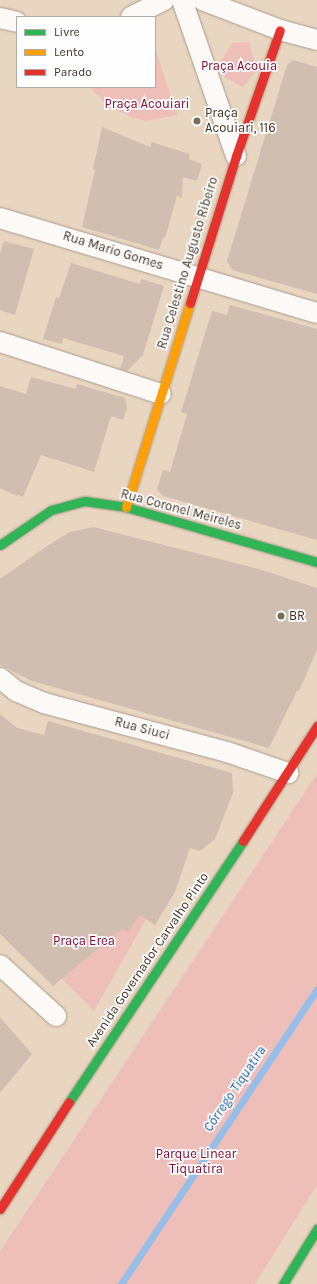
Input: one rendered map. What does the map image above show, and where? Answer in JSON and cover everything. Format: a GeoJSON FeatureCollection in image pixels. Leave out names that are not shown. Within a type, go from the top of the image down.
{"type":"FeatureCollection","features":[{"type":"Feature","properties":{"kind":"street"},"geometry":{"type":"LineString","coordinates":[[133,16],[164,0]]}},
{"type":"Feature","properties":{"kind":"street"},"geometry":{"type":"LineString","coordinates":[[182,0],[236,156]]}},
{"type":"Feature","properties":{"kind":"street"},"geometry":{"type":"LineString","coordinates":[[202,0],[280,30],[317,40]]}},
{"type":"Feature","properties":{"kind":"street"},"geometry":{"type":"LineString","coordinates":[[0,18],[16,22]]}},
{"type":"Feature","properties":{"kind":"street","name":"Rua Celestino Augusto Ribeiro"},"geometry":{"type":"LineString","coordinates":[[126,507],[236,156],[280,30]]}},
{"type":"Feature","properties":{"kind":"street","name":"Rua Mario Gomes"},"geometry":{"type":"LineString","coordinates":[[0,218],[317,313]]}},
{"type":"Feature","properties":{"kind":"street"},"geometry":{"type":"LineString","coordinates":[[0,342],[161,394]]}},
{"type":"Feature","properties":{"kind":"street","name":"Rua Coronel Meireles"},"geometry":{"type":"LineString","coordinates":[[0,545],[51,510],[85,501],[126,507],[317,562]]}},
{"type":"Feature","properties":{"kind":"street","name":"Rua Siuci"},"geometry":{"type":"LineString","coordinates":[[0,678],[16,690],[44,703],[227,752],[288,773]]}},
{"type":"Feature","properties":{"kind":"street","name":"Avenida Governador Carvalho Pinto"},"geometry":{"type":"LineString","coordinates":[[0,1208],[99,1056],[203,904],[317,726]]}},
{"type":"Feature","properties":{"kind":"street"},"geometry":{"type":"LineString","coordinates":[[0,965],[56,1016]]}},
{"type":"Feature","properties":{"kind":"street"},"geometry":{"type":"LineString","coordinates":[[283,1284],[317,1230]]}},
{"type":"Feature","properties":{"kind":"green space","name":"Praça Acouia"},"geometry":{"type":"Polygon","coordinates":[[[249,42],[257,70],[243,87],[224,77],[221,61],[232,43],[249,42]]]}},
{"type":"Feature","properties":{"kind":"green space","name":"Praça Acouiari"},"geometry":{"type":"Polygon","coordinates":[[[156,51],[177,115],[146,121],[131,117],[108,106],[90,88],[156,88],[156,51]]]}},
{"type":"Feature","properties":{"kind":"green space","name":"Parque Linear Tiquatira"},"geometry":{"type":"Polygon","coordinates":[[[317,774],[317,1185],[255,1284],[0,1284],[0,1251],[317,774]]]}},
{"type":"Feature","properties":{"kind":"green space","name":"Praça Erea"},"geometry":{"type":"Polygon","coordinates":[[[154,905],[94,1011],[24,941],[154,905]]]}},
{"type":"Feature","properties":{"kind":"building"},"geometry":{"type":"Polygon","coordinates":[[[293,60],[317,67],[317,294],[232,270],[227,261],[287,65],[293,60]]]}},
{"type":"Feature","properties":{"kind":"building"},"geometry":{"type":"Polygon","coordinates":[[[102,127],[150,147],[152,142],[190,154],[189,159],[202,164],[197,181],[183,177],[182,198],[177,196],[165,238],[163,238],[159,250],[82,227],[95,170],[93,169],[102,127]]]}},
{"type":"Feature","properties":{"kind":"building"},"geometry":{"type":"Polygon","coordinates":[[[4,241],[34,249],[15,315],[0,310],[0,253],[4,241]]]}},
{"type":"Feature","properties":{"kind":"building"},"geometry":{"type":"Polygon","coordinates":[[[71,263],[140,284],[141,279],[164,286],[143,355],[127,371],[120,369],[124,356],[63,338],[62,344],[43,339],[56,297],[59,298],[71,263]]]}},
{"type":"Feature","properties":{"kind":"building"},"geometry":{"type":"Polygon","coordinates":[[[230,305],[317,329],[317,540],[163,496],[157,489],[163,470],[170,472],[187,414],[181,412],[212,311],[227,315],[230,305]]]}},
{"type":"Feature","properties":{"kind":"building"},"geometry":{"type":"Polygon","coordinates":[[[31,377],[76,389],[77,384],[125,398],[127,408],[123,420],[111,416],[94,472],[41,455],[23,497],[17,496],[0,488],[0,386],[26,394],[31,377]]]}},
{"type":"Feature","properties":{"kind":"building"},"geometry":{"type":"Polygon","coordinates":[[[93,527],[259,569],[317,588],[317,650],[299,691],[297,691],[269,748],[32,681],[0,665],[0,579],[70,532],[93,527]]]}},
{"type":"Feature","properties":{"kind":"building"},"geometry":{"type":"Polygon","coordinates":[[[0,714],[17,728],[44,735],[48,721],[232,773],[233,793],[215,839],[200,851],[190,848],[175,892],[155,925],[140,915],[128,932],[122,929],[53,986],[0,934],[0,714]]]}},
{"type":"Feature","properties":{"kind":"building"},"geometry":{"type":"Polygon","coordinates":[[[0,1017],[32,1054],[0,1093],[0,1017]]]}},
{"type":"Feature","properties":{"kind":"waterway","name":"Córrego Tiquatira"},"geometry":{"type":"LineString","coordinates":[[121,1284],[317,989]]}},
{"type":"Feature","properties":{"kind":"traffic: fast"},"geometry":{"type":"LineString","coordinates":[[0,545],[51,510],[85,501],[126,507],[317,562]]}},
{"type":"Feature","properties":{"kind":"traffic: fast"},"geometry":{"type":"LineString","coordinates":[[69,1102],[243,841]]}},
{"type":"Feature","properties":{"kind":"traffic: fast"},"geometry":{"type":"LineString","coordinates":[[283,1284],[317,1229]]}},
{"type":"Feature","properties":{"kind":"traffic: slow"},"geometry":{"type":"LineString","coordinates":[[126,507],[190,303]]}},
{"type":"Feature","properties":{"kind":"traffic: jam"},"geometry":{"type":"LineString","coordinates":[[190,303],[236,156],[280,30]]}},
{"type":"Feature","properties":{"kind":"traffic: jam"},"geometry":{"type":"LineString","coordinates":[[243,841],[317,726]]}},
{"type":"Feature","properties":{"kind":"traffic: jam"},"geometry":{"type":"LineString","coordinates":[[0,1209],[69,1102]]}},
{"type":"Feature","properties":{"kind":"place","name":"Praça Acouiari, 116"},"geometry":{"type":"Point","coordinates":[197,121]}},
{"type":"Feature","properties":{"kind":"place","name":"BR"},"geometry":{"type":"Point","coordinates":[281,616]}}]}
